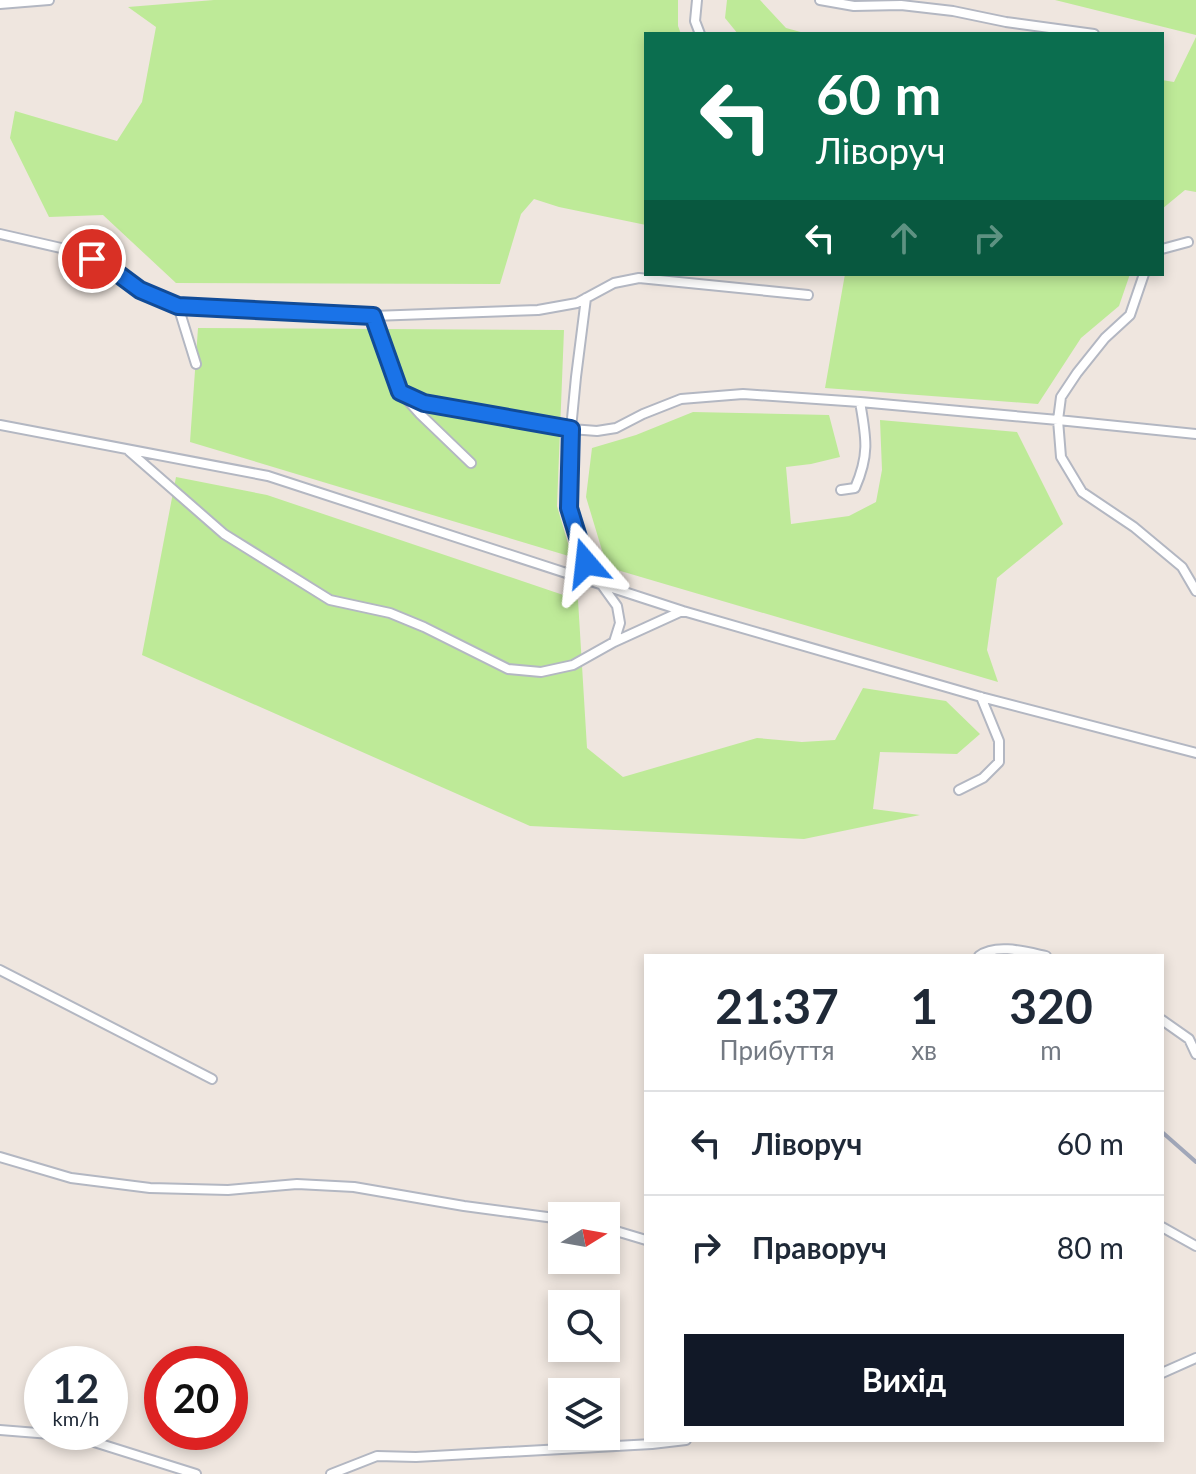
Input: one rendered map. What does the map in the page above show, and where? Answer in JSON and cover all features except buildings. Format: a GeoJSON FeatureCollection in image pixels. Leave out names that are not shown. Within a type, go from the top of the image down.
{"type":"FeatureCollection","features":[{"type":"Feature","properties":{"kind":"lane"},"geometry":{"type":"LineString","coordinates":[[0,4],[49,0]]}},
{"type":"Feature","properties":{"kind":"lane"},"geometry":{"type":"LineString","coordinates":[[697,0],[695,21],[699,32]]}},
{"type":"Feature","properties":{"kind":"lane"},"geometry":{"type":"LineString","coordinates":[[820,0],[854,6],[901,5],[953,11],[1079,32]]}},
{"type":"Feature","properties":{"kind":"lane"},"geometry":{"type":"LineString","coordinates":[[0,234],[74,251],[109,267],[140,290],[178,306],[373,316],[538,310],[577,303],[614,283],[639,278],[808,295]]}},
{"type":"Feature","properties":{"kind":"lane"},"geometry":{"type":"LineString","coordinates":[[1164,248],[1188,242]]}},
{"type":"Feature","properties":{"kind":"lane"},"geometry":{"type":"LineString","coordinates":[[1143,276],[1130,315],[1105,338],[1061,397],[1058,420],[1061,457],[1082,492],[1134,527],[1182,567],[1196,591]]}},
{"type":"Feature","properties":{"kind":"lane"},"geometry":{"type":"LineString","coordinates":[[586,298],[571,429],[569,508],[586,563],[617,606],[620,623],[614,642]]}},
{"type":"Feature","properties":{"kind":"lane"},"geometry":{"type":"LineString","coordinates":[[178,306],[196,364]]}},
{"type":"Feature","properties":{"kind":"lane"},"geometry":{"type":"LineString","coordinates":[[373,316],[400,392],[471,463]]}},
{"type":"Feature","properties":{"kind":"lane"},"geometry":{"type":"LineString","coordinates":[[400,392],[424,403],[597,431],[616,428],[681,399],[743,394],[1196,434]]}},
{"type":"Feature","properties":{"kind":"lane"},"geometry":{"type":"LineString","coordinates":[[841,490],[855,488],[864,466],[866,437],[860,402]]}},
{"type":"Feature","properties":{"kind":"lane"},"geometry":{"type":"LineString","coordinates":[[0,425],[268,476],[683,611],[981,697],[1196,753]]}},
{"type":"Feature","properties":{"kind":"lane"},"geometry":{"type":"LineString","coordinates":[[126,449],[224,534],[330,600],[390,613],[508,669],[541,672],[573,665],[614,642],[683,611]]}},
{"type":"Feature","properties":{"kind":"lane"},"geometry":{"type":"LineString","coordinates":[[959,790],[983,778],[999,762],[999,741],[981,697]]}},
{"type":"Feature","properties":{"kind":"lane"},"geometry":{"type":"LineString","coordinates":[[981,954],[985,951],[1016,949],[1037,954]]}},
{"type":"Feature","properties":{"kind":"lane"},"geometry":{"type":"LineString","coordinates":[[0,970],[212,1079]]}},
{"type":"Feature","properties":{"kind":"lane"},"geometry":{"type":"LineString","coordinates":[[1164,1021],[1189,1039],[1196,1054]]}},
{"type":"Feature","properties":{"kind":"lane"},"geometry":{"type":"LineString","coordinates":[[0,1157],[71,1178],[150,1188],[228,1190],[297,1184],[354,1187],[548,1217]]}},
{"type":"Feature","properties":{"kind":"lane"},"geometry":{"type":"LineString","coordinates":[[1164,1228],[1196,1246]]}},
{"type":"Feature","properties":{"kind":"lane"},"geometry":{"type":"LineString","coordinates":[[620,1232],[644,1239]]}},
{"type":"Feature","properties":{"kind":"lane"},"geometry":{"type":"LineString","coordinates":[[1164,1372],[1196,1358]]}},
{"type":"Feature","properties":{"kind":"lane"},"geometry":{"type":"LineString","coordinates":[[0,1430],[75,1436],[196,1474]]}},
{"type":"Feature","properties":{"kind":"lane"},"geometry":{"type":"LineString","coordinates":[[331,1474],[377,1456],[416,1457],[666,1442]]}},
{"type":"Feature","properties":{"kind":"green space"},"geometry":{"type":"Polygon","coordinates":[[[214,0],[678,0],[680,32],[644,32],[644,225],[534,199],[521,214],[500,284],[176,283],[103,215],[49,217],[10,138],[15,111],[117,141],[142,102],[156,27],[128,7],[214,0]]]}},
{"type":"Feature","properties":{"kind":"green space"},"geometry":{"type":"Polygon","coordinates":[[[727,0],[760,0],[786,28],[801,32],[736,32],[725,18],[727,0]]]}},
{"type":"Feature","properties":{"kind":"green space"},"geometry":{"type":"Polygon","coordinates":[[[1055,0],[1196,0],[1196,35],[1055,0]]]}},
{"type":"Feature","properties":{"kind":"green space"},"geometry":{"type":"Polygon","coordinates":[[[1196,37],[1196,192],[1185,190],[1164,207],[1164,80],[1174,82],[1196,37]]]}},
{"type":"Feature","properties":{"kind":"green space"},"geometry":{"type":"Polygon","coordinates":[[[845,276],[1129,276],[1119,306],[1081,338],[1038,404],[825,388],[845,276]]]}},
{"type":"Feature","properties":{"kind":"green space"},"geometry":{"type":"Polygon","coordinates":[[[198,328],[564,330],[557,506],[572,557],[190,442],[198,328]]]}},
{"type":"Feature","properties":{"kind":"green space"},"geometry":{"type":"Polygon","coordinates":[[[693,412],[829,415],[840,457],[786,467],[791,524],[849,516],[876,502],[882,470],[880,420],[1017,432],[1063,524],[997,578],[987,650],[998,682],[607,567],[586,497],[592,448],[636,435],[693,412]]]}},
{"type":"Feature","properties":{"kind":"green space"},"geometry":{"type":"Polygon","coordinates":[[[176,477],[267,495],[578,600],[587,748],[623,777],[757,738],[802,742],[835,740],[863,688],[946,701],[980,734],[957,754],[880,752],[873,809],[920,815],[804,839],[530,826],[142,655],[176,477]]]}},
{"type":"Feature","properties":{"kind":"railway"},"geometry":{"type":"LineString","coordinates":[[1164,1134],[1196,1162]]}},
{"type":"Feature","properties":{"kind":"route"},"geometry":{"type":"LineString","coordinates":[[92,259],[109,267],[140,290],[178,306],[373,316],[400,392],[424,403],[571,429],[569,508],[586,563]]}}]}
